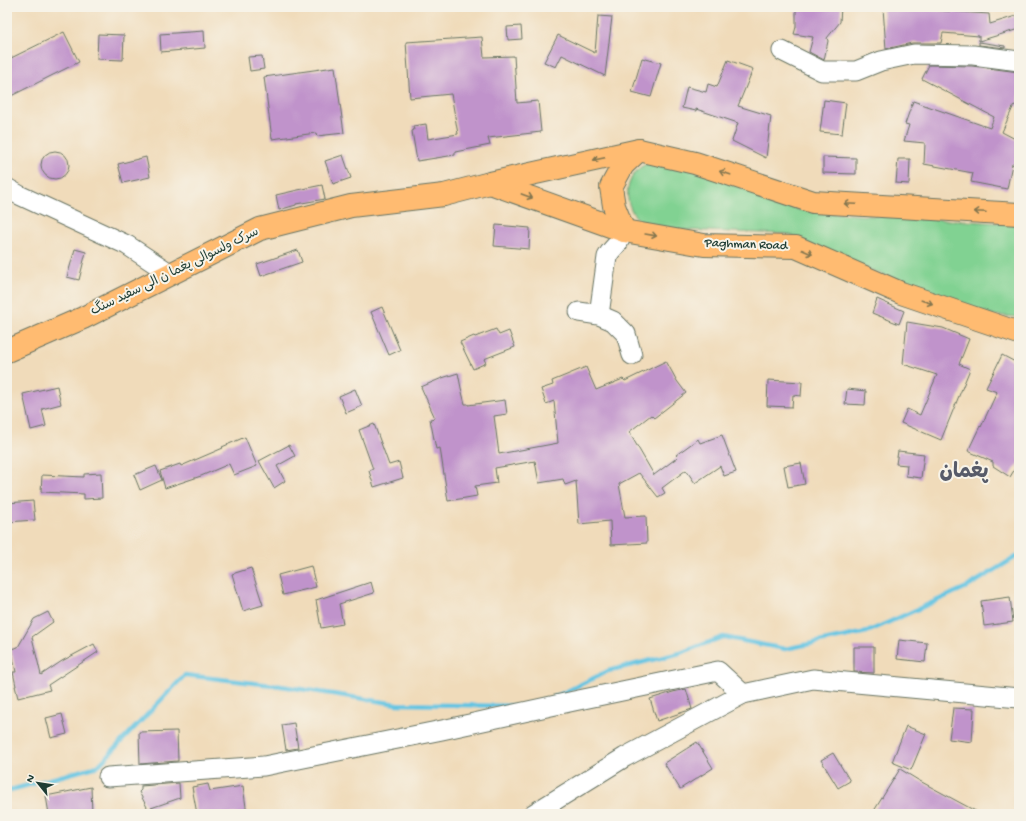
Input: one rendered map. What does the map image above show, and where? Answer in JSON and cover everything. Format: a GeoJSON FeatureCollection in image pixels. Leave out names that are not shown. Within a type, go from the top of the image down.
{"type":"FeatureCollection","features":[{"type":"Feature","properties":{"kind":"main road","name":"سرک ولسوالی پغما ن الی سفید سنگ"},"geometry":{"type":"LineString","coordinates":[[7,351],[83,318],[260,229],[351,206],[444,194],[639,150]]}},
{"type":"Feature","properties":{"kind":"main road"},"geometry":{"type":"LineString","coordinates":[[624,231],[614,206],[611,187],[623,165],[639,150],[694,163],[813,202],[1019,214]]}},
{"type":"Feature","properties":{"kind":"main road","name":"Paghman Road"},"geometry":{"type":"LineString","coordinates":[[490,183],[624,231],[704,245],[796,247],[901,293],[1019,332]]}},
{"type":"Feature","properties":{"kind":"street"},"geometry":{"type":"LineString","coordinates":[[782,51],[822,71],[856,71],[882,61],[914,54],[973,56],[1019,61]]}},
{"type":"Feature","properties":{"kind":"street"},"geometry":{"type":"LineString","coordinates":[[7,188],[127,245],[170,274]]}},
{"type":"Feature","properties":{"kind":"street"},"geometry":{"type":"LineString","coordinates":[[599,315],[607,257],[618,243],[624,231]]}},
{"type":"Feature","properties":{"kind":"street"},"geometry":{"type":"LineString","coordinates":[[579,312],[599,315],[613,321],[626,334],[632,356]]}},
{"type":"Feature","properties":{"kind":"street"},"geometry":{"type":"LineString","coordinates":[[108,778],[264,766],[442,730],[718,671],[743,694]]}},
{"type":"Feature","properties":{"kind":"street"},"geometry":{"type":"LineString","coordinates":[[533,814],[625,757],[743,694],[813,679],[1019,698]]}},
{"type":"Feature","properties":{"kind":"green space"},"geometry":{"type":"Polygon","coordinates":[[[653,162],[676,163],[799,210],[857,215],[1019,224],[1019,317],[991,315],[844,260],[787,234],[657,229],[646,225],[633,213],[629,205],[628,189],[630,181],[635,173],[642,166],[653,162]]]}},
{"type":"Feature","properties":{"kind":"building"},"geometry":{"type":"Polygon","coordinates":[[[796,7],[841,7],[840,22],[827,38],[828,41],[824,60],[809,52],[813,37],[794,34],[796,27],[796,7]]]}},
{"type":"Feature","properties":{"kind":"building"},"geometry":{"type":"Polygon","coordinates":[[[930,7],[930,10],[989,14],[990,24],[1019,15],[1019,29],[979,41],[979,36],[943,33],[941,43],[912,43],[886,49],[883,8],[930,7]]]}},
{"type":"Feature","properties":{"kind":"building"},"geometry":{"type":"Polygon","coordinates":[[[598,16],[612,17],[605,76],[562,55],[556,67],[544,62],[558,35],[595,53],[598,16]]]}},
{"type":"Feature","properties":{"kind":"building"},"geometry":{"type":"Polygon","coordinates":[[[521,26],[522,39],[508,40],[507,27],[521,26]]]}},
{"type":"Feature","properties":{"kind":"building"},"geometry":{"type":"Polygon","coordinates":[[[204,31],[205,48],[161,52],[160,34],[204,31]]]}},
{"type":"Feature","properties":{"kind":"building"},"geometry":{"type":"Polygon","coordinates":[[[64,32],[79,62],[7,98],[7,60],[64,32]]]}},
{"type":"Feature","properties":{"kind":"building"},"geometry":{"type":"Polygon","coordinates":[[[98,34],[124,35],[123,60],[97,59],[98,34]]]}},
{"type":"Feature","properties":{"kind":"building"},"geometry":{"type":"Polygon","coordinates":[[[482,37],[484,57],[514,56],[517,103],[538,101],[541,132],[488,138],[490,145],[455,152],[455,155],[417,161],[412,131],[414,130],[413,126],[426,124],[428,139],[458,134],[451,94],[410,98],[406,42],[482,37]]]}},
{"type":"Feature","properties":{"kind":"building"},"geometry":{"type":"Polygon","coordinates":[[[979,42],[1005,46],[1005,48],[979,45],[979,42]]]}},
{"type":"Feature","properties":{"kind":"building"},"geometry":{"type":"Polygon","coordinates":[[[262,56],[264,69],[250,71],[248,57],[262,56]]]}},
{"type":"Feature","properties":{"kind":"building"},"geometry":{"type":"Polygon","coordinates":[[[642,58],[661,63],[651,97],[632,92],[642,58]]]}},
{"type":"Feature","properties":{"kind":"building"},"geometry":{"type":"Polygon","coordinates":[[[728,60],[753,69],[738,106],[771,116],[766,158],[732,141],[738,123],[696,109],[696,111],[682,108],[687,87],[706,92],[708,84],[717,87],[728,60]]]}},
{"type":"Feature","properties":{"kind":"building"},"geometry":{"type":"Polygon","coordinates":[[[929,65],[972,66],[1019,72],[1019,107],[1014,105],[1002,132],[1019,141],[1019,166],[1012,164],[1007,189],[971,182],[973,173],[924,164],[925,143],[904,141],[909,125],[905,124],[913,101],[990,128],[994,117],[922,79],[929,65]]]}},
{"type":"Feature","properties":{"kind":"building"},"geometry":{"type":"Polygon","coordinates":[[[335,67],[344,133],[317,136],[316,133],[272,139],[264,77],[335,67]]]}},
{"type":"Feature","properties":{"kind":"building"},"geometry":{"type":"Polygon","coordinates":[[[824,100],[846,103],[842,134],[820,132],[824,100]]]}},
{"type":"Feature","properties":{"kind":"building"},"geometry":{"type":"Polygon","coordinates":[[[55,151],[65,155],[69,165],[65,175],[55,179],[45,175],[41,165],[45,155],[55,151]]]}},
{"type":"Feature","properties":{"kind":"building"},"geometry":{"type":"Polygon","coordinates":[[[343,155],[351,178],[333,184],[325,161],[343,155]]]}},
{"type":"Feature","properties":{"kind":"building"},"geometry":{"type":"Polygon","coordinates":[[[146,157],[150,177],[123,183],[118,164],[146,157]]]}},
{"type":"Feature","properties":{"kind":"building"},"geometry":{"type":"Polygon","coordinates":[[[823,157],[856,158],[856,174],[823,173],[823,157]]]}},
{"type":"Feature","properties":{"kind":"building"},"geometry":{"type":"Polygon","coordinates":[[[898,159],[910,159],[909,184],[896,183],[898,159]]]}},
{"type":"Feature","properties":{"kind":"building"},"geometry":{"type":"Polygon","coordinates":[[[322,185],[325,199],[296,204],[279,210],[276,195],[322,185]]]}},
{"type":"Feature","properties":{"kind":"building"},"geometry":{"type":"Polygon","coordinates":[[[496,225],[530,228],[529,249],[494,246],[496,225]]]}},
{"type":"Feature","properties":{"kind":"building"},"geometry":{"type":"Polygon","coordinates":[[[75,249],[86,252],[79,280],[67,277],[75,249]]]}},
{"type":"Feature","properties":{"kind":"building"},"geometry":{"type":"Polygon","coordinates":[[[298,250],[302,262],[261,276],[257,264],[298,250]]]}},
{"type":"Feature","properties":{"kind":"building"},"geometry":{"type":"Polygon","coordinates":[[[877,299],[904,311],[899,324],[872,313],[877,299]]]}},
{"type":"Feature","properties":{"kind":"building"},"geometry":{"type":"Polygon","coordinates":[[[382,307],[400,350],[389,355],[371,312],[382,307]]]}},
{"type":"Feature","properties":{"kind":"building"},"geometry":{"type":"Polygon","coordinates":[[[907,322],[943,328],[969,339],[959,364],[970,369],[941,440],[901,423],[907,409],[920,415],[937,375],[903,364],[907,322]]]}},
{"type":"Feature","properties":{"kind":"building"},"geometry":{"type":"Polygon","coordinates":[[[496,329],[499,335],[509,331],[515,347],[484,359],[486,363],[473,369],[460,342],[496,329]]]}},
{"type":"Feature","properties":{"kind":"building"},"geometry":{"type":"Polygon","coordinates":[[[1002,355],[1019,364],[1019,462],[1010,477],[993,466],[993,462],[968,451],[997,392],[986,388],[1002,355]]]}},
{"type":"Feature","properties":{"kind":"building"},"geometry":{"type":"Polygon","coordinates":[[[666,361],[677,381],[686,393],[654,418],[651,415],[629,432],[654,475],[678,457],[676,455],[698,439],[700,443],[722,435],[736,472],[724,476],[720,466],[695,483],[686,470],[662,488],[665,493],[658,497],[639,473],[619,484],[625,517],[646,516],[647,543],[611,545],[610,521],[579,524],[576,481],[565,485],[563,479],[539,483],[535,461],[495,468],[497,483],[475,486],[477,496],[448,501],[440,448],[436,449],[430,419],[435,418],[421,387],[458,373],[465,404],[468,405],[505,400],[507,414],[494,416],[499,454],[558,443],[554,401],[546,404],[541,389],[553,385],[552,381],[586,367],[596,390],[623,379],[625,381],[666,361]]]}},
{"type":"Feature","properties":{"kind":"building"},"geometry":{"type":"Polygon","coordinates":[[[768,380],[802,382],[801,396],[793,395],[792,407],[767,406],[768,380]]]}},
{"type":"Feature","properties":{"kind":"building"},"geometry":{"type":"Polygon","coordinates":[[[57,386],[61,404],[42,409],[46,426],[31,430],[23,394],[57,386]]]}},
{"type":"Feature","properties":{"kind":"building"},"geometry":{"type":"Polygon","coordinates":[[[355,389],[362,406],[346,413],[339,396],[355,389]]]}},
{"type":"Feature","properties":{"kind":"building"},"geometry":{"type":"Polygon","coordinates":[[[847,389],[866,391],[865,405],[845,404],[847,389]]]}},
{"type":"Feature","properties":{"kind":"building"},"geometry":{"type":"Polygon","coordinates":[[[374,424],[389,465],[399,462],[403,478],[374,487],[369,471],[373,469],[359,430],[374,424]]]}},
{"type":"Feature","properties":{"kind":"building"},"geometry":{"type":"Polygon","coordinates":[[[245,437],[257,466],[234,475],[229,464],[201,476],[165,488],[160,471],[180,464],[181,466],[245,437]]]}},
{"type":"Feature","properties":{"kind":"building"},"geometry":{"type":"Polygon","coordinates":[[[289,445],[295,456],[277,466],[285,481],[274,488],[259,461],[289,445]]]}},
{"type":"Feature","properties":{"kind":"building"},"geometry":{"type":"Polygon","coordinates":[[[898,451],[924,454],[921,478],[906,476],[907,465],[896,464],[898,451]]]}},
{"type":"Feature","properties":{"kind":"building"},"geometry":{"type":"Polygon","coordinates":[[[801,463],[805,484],[788,487],[784,466],[801,463]]]}},
{"type":"Feature","properties":{"kind":"building"},"geometry":{"type":"Polygon","coordinates":[[[156,466],[162,480],[140,490],[134,475],[156,466]]]}},
{"type":"Feature","properties":{"kind":"building"},"geometry":{"type":"Polygon","coordinates":[[[101,473],[102,498],[84,499],[84,494],[41,492],[42,475],[84,477],[84,474],[101,473]]]}},
{"type":"Feature","properties":{"kind":"building"},"geometry":{"type":"Polygon","coordinates":[[[33,501],[35,520],[7,522],[7,503],[33,501]]]}},
{"type":"Feature","properties":{"kind":"building"},"geometry":{"type":"Polygon","coordinates":[[[311,566],[316,587],[283,595],[278,575],[311,566]]]}},
{"type":"Feature","properties":{"kind":"building"},"geometry":{"type":"Polygon","coordinates":[[[251,568],[263,605],[243,611],[232,574],[251,568]]]}},
{"type":"Feature","properties":{"kind":"building"},"geometry":{"type":"Polygon","coordinates":[[[371,582],[374,593],[339,604],[343,624],[321,628],[316,600],[371,582]]]}},
{"type":"Feature","properties":{"kind":"building"},"geometry":{"type":"Polygon","coordinates":[[[1010,597],[1013,622],[984,626],[981,601],[1010,597]]]}},
{"type":"Feature","properties":{"kind":"building"},"geometry":{"type":"Polygon","coordinates":[[[48,612],[53,622],[32,637],[41,675],[62,661],[94,644],[98,652],[48,685],[50,690],[18,698],[13,672],[16,672],[11,649],[18,647],[34,619],[48,612]]]}},
{"type":"Feature","properties":{"kind":"building"},"geometry":{"type":"Polygon","coordinates":[[[899,640],[927,643],[925,662],[897,659],[899,640]]]}},
{"type":"Feature","properties":{"kind":"building"},"geometry":{"type":"Polygon","coordinates":[[[854,647],[874,647],[874,673],[854,672],[854,647]]]}},
{"type":"Feature","properties":{"kind":"building"},"geometry":{"type":"Polygon","coordinates":[[[686,689],[692,709],[657,721],[650,699],[686,689]]]}},
{"type":"Feature","properties":{"kind":"building"},"geometry":{"type":"Polygon","coordinates":[[[953,708],[974,709],[972,742],[949,739],[953,708]]]}},
{"type":"Feature","properties":{"kind":"building"},"geometry":{"type":"Polygon","coordinates":[[[62,714],[67,734],[51,738],[46,718],[62,714]]]}},
{"type":"Feature","properties":{"kind":"building"},"geometry":{"type":"Polygon","coordinates":[[[294,723],[298,748],[286,750],[282,725],[294,723]]]}},
{"type":"Feature","properties":{"kind":"building"},"geometry":{"type":"Polygon","coordinates":[[[906,726],[926,734],[911,770],[892,762],[906,726]]]}},
{"type":"Feature","properties":{"kind":"building"},"geometry":{"type":"Polygon","coordinates":[[[177,731],[178,761],[140,764],[139,732],[177,731]]]}},
{"type":"Feature","properties":{"kind":"building"},"geometry":{"type":"Polygon","coordinates":[[[697,742],[713,768],[680,789],[664,763],[697,742]]]}},
{"type":"Feature","properties":{"kind":"building"},"geometry":{"type":"Polygon","coordinates":[[[833,753],[850,781],[838,788],[821,760],[833,753]]]}},
{"type":"Feature","properties":{"kind":"building"},"geometry":{"type":"Polygon","coordinates":[[[900,769],[918,780],[981,814],[872,814],[900,769]]]}},
{"type":"Feature","properties":{"kind":"building"},"geometry":{"type":"Polygon","coordinates":[[[179,783],[180,798],[148,809],[139,792],[141,790],[141,786],[179,783]]]}},
{"type":"Feature","properties":{"kind":"building"},"geometry":{"type":"Polygon","coordinates":[[[208,784],[210,791],[243,786],[247,814],[197,814],[192,787],[208,784]]]}},
{"type":"Feature","properties":{"kind":"building"},"geometry":{"type":"Polygon","coordinates":[[[91,787],[92,814],[49,814],[46,796],[91,787]]]}},
{"type":"Feature","properties":{"kind":"waterway"},"geometry":{"type":"LineString","coordinates":[[555,697],[608,671],[680,653],[723,637],[785,649],[867,632],[969,586],[1019,555]]}},
{"type":"Feature","properties":{"kind":"waterway"},"geometry":{"type":"LineString","coordinates":[[7,791],[98,766],[185,675],[281,686],[397,704],[513,706]]}},
{"type":"Feature","properties":{"kind":"district","name":"پغمان"},"geometry":{"type":"Point","coordinates":[964,473]}}]}
